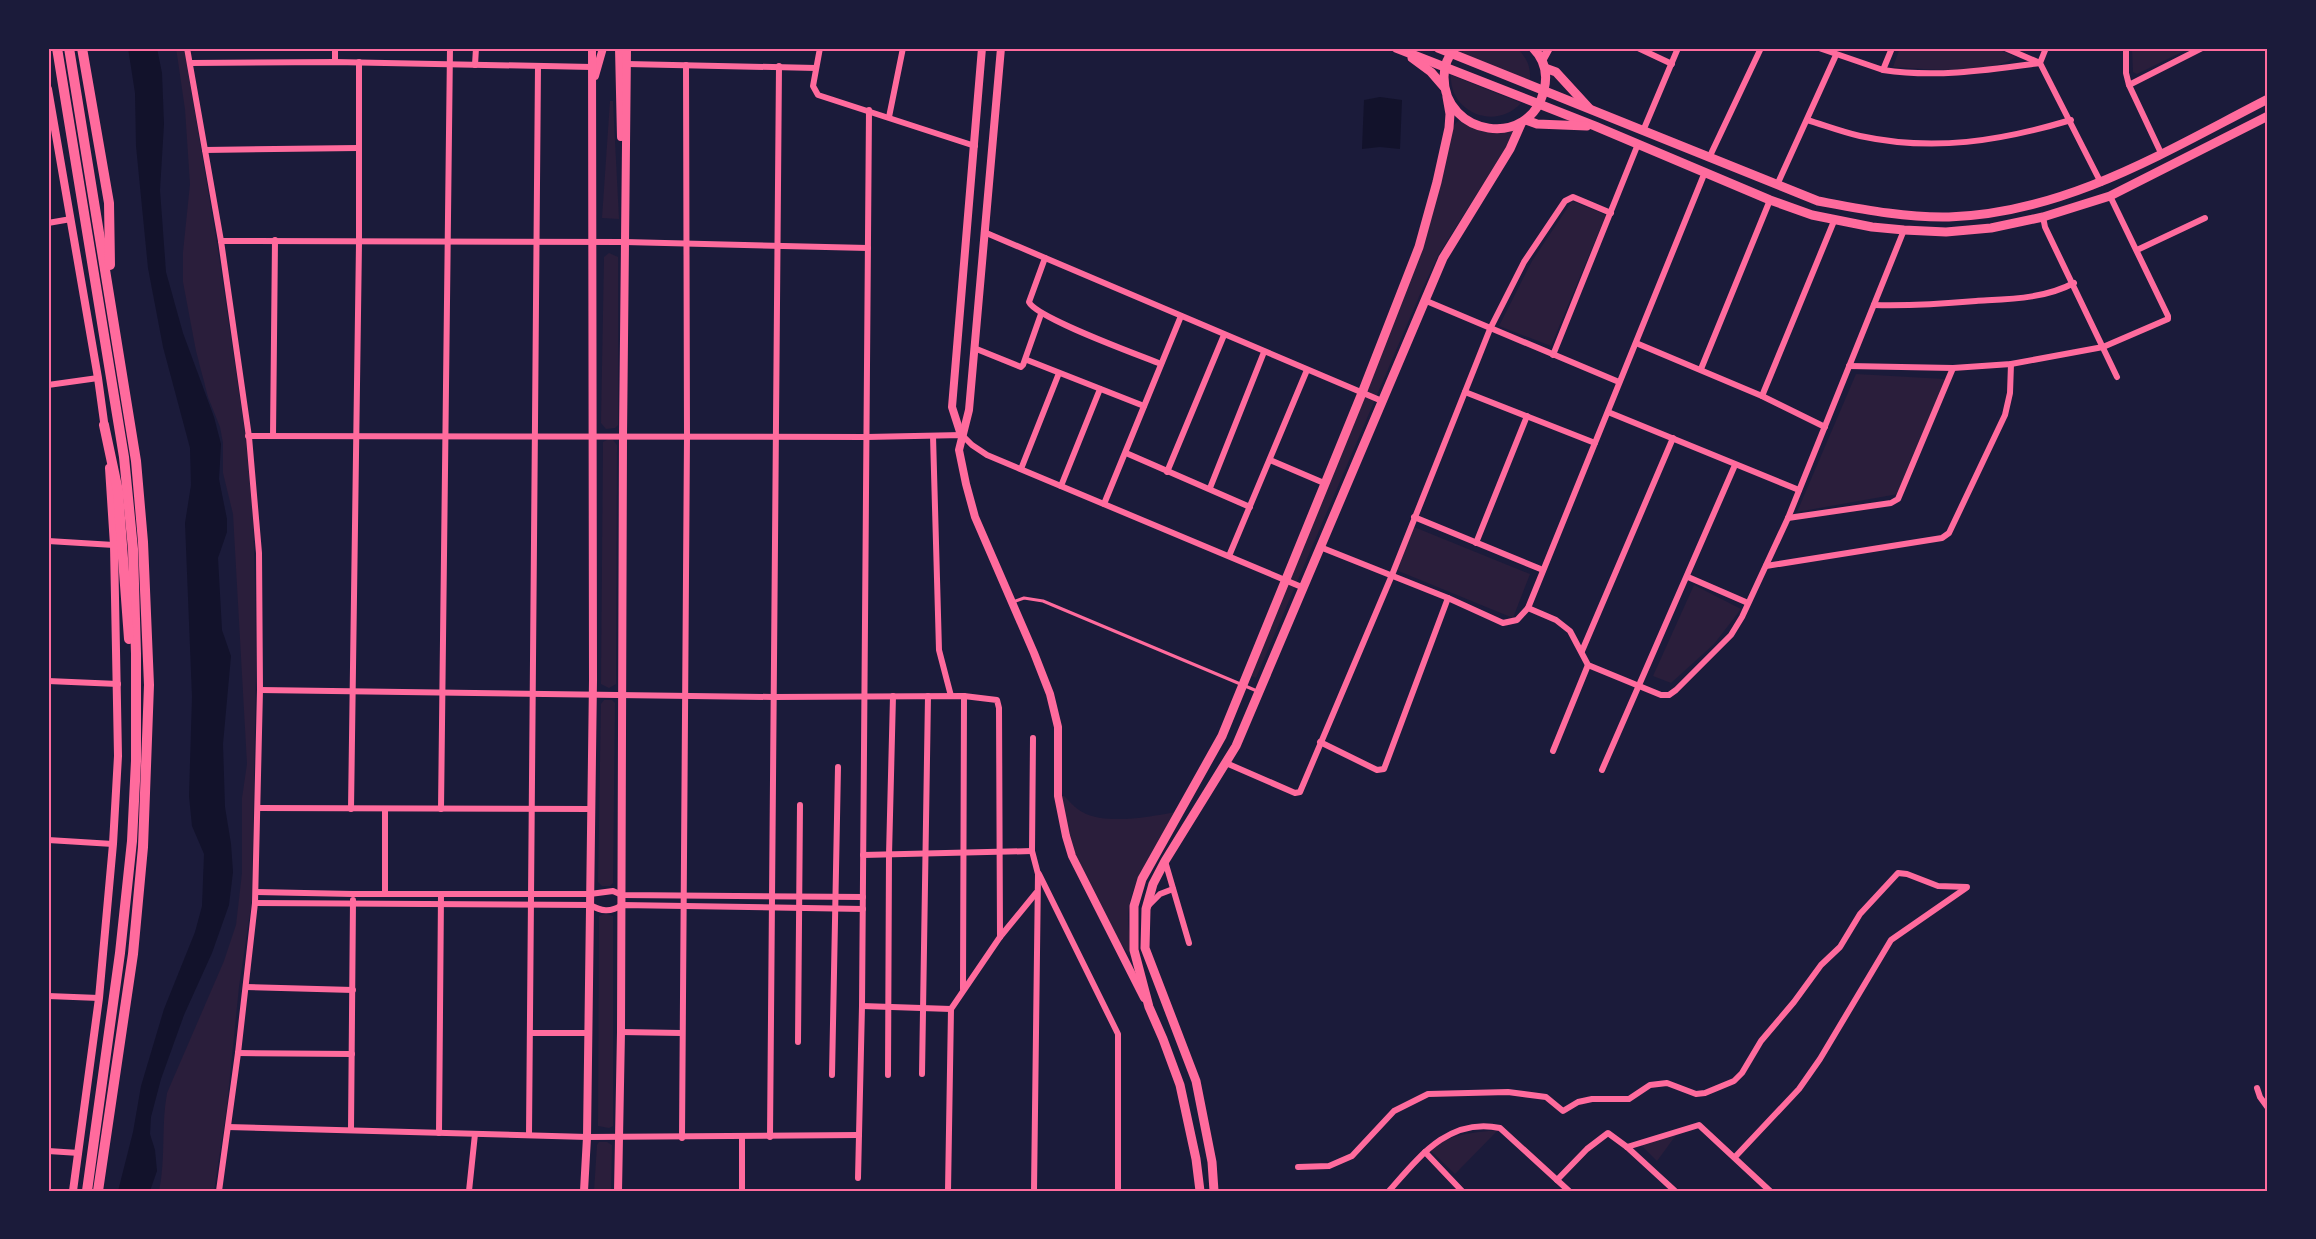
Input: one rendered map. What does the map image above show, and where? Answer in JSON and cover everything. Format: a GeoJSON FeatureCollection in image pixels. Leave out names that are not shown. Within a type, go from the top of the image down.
{"type":"FeatureCollection","features":[{"type":"Feature","properties":{"kind":"highway"},"geometry":{"type":"LineString","coordinates":[[57,48],[124,457],[133,549],[136,691],[132,841],[120,953],[87,1191]]}},
{"type":"Feature","properties":{"kind":"highway"},"geometry":{"type":"LineString","coordinates":[[69,48],[136,461],[143,542],[149,685],[143,847],[133,954],[98,1191]]}},
{"type":"Feature","properties":{"kind":"highway"},"geometry":{"type":"LineString","coordinates":[[82,48],[109,203],[110,301]]}},
{"type":"Feature","properties":{"kind":"highway"},"geometry":{"type":"LineString","coordinates":[[104,425],[118,491],[129,642],[136,691]]}},
{"type":"Feature","properties":{"kind":"main road"},"geometry":{"type":"LineString","coordinates":[[584,1191],[587,1137],[592,693],[592,48]]}},
{"type":"Feature","properties":{"kind":"main road"},"geometry":{"type":"LineString","coordinates":[[592,87],[603,48]]}},
{"type":"Feature","properties":{"kind":"main road"},"geometry":{"type":"LineString","coordinates":[[619,48],[618,100],[625,204]]}},
{"type":"Feature","properties":{"kind":"main road"},"geometry":{"type":"LineString","coordinates":[[618,1191],[627,48]]}},
{"type":"Feature","properties":{"kind":"main road"},"geometry":{"type":"LineString","coordinates":[[962,435],[952,407],[982,48]]}},
{"type":"Feature","properties":{"kind":"main road"},"geometry":{"type":"LineString","coordinates":[[1001,48],[969,410],[959,450],[975,517],[1035,653],[1050,694],[1058,727],[1058,796],[1065,836],[1072,856],[1163,1039],[1180,1085],[1196,1159],[1200,1191]]}},
{"type":"Feature","properties":{"kind":"main road"},"geometry":{"type":"LineString","coordinates":[[1438,48],[1453,50],[1643,132],[1818,201],[1875,212],[1948,217],[1992,213],[2036,204],[2102,183],[2268,99]]}},
{"type":"Feature","properties":{"kind":"main road"},"geometry":{"type":"LineString","coordinates":[[1533,48],[1544,64],[1556,72],[1591,110]]}},
{"type":"Feature","properties":{"kind":"main road"},"geometry":{"type":"LineString","coordinates":[[1214,1191],[1212,1162],[1196,1081],[1145,948],[1146,909],[1153,884],[1226,763],[1304,588],[1443,258],[1510,149],[1523,122],[1540,104],[1544,91],[1544,64],[1549,48]]}},
{"type":"Feature","properties":{"kind":"main road"},"geometry":{"type":"LineString","coordinates":[[1398,49],[1595,126],[1770,200],[1834,221],[1904,230],[1947,232],[1990,228],[2043,218],[2110,196],[2268,116]]}},
{"type":"Feature","properties":{"kind":"main road"},"geometry":{"type":"LineString","coordinates":[[1398,49],[1431,72],[1444,87]]}},
{"type":"Feature","properties":{"kind":"main road"},"geometry":{"type":"LineString","coordinates":[[1149,1007],[1134,950],[1134,906],[1142,879],[1222,736],[1419,247],[1449,128],[1450,114],[1444,87],[1444,67],[1453,50]]}},
{"type":"Feature","properties":{"kind":"main road"},"geometry":{"type":"LineString","coordinates":[[48,89],[98,378],[104,425],[114,545],[118,684],[118,756],[113,844],[99,998],[73,1191]]}},
{"type":"Feature","properties":{"kind":"main road"},"geometry":{"type":"LineString","coordinates":[[1448,98],[1461,116],[1480,126],[1499,128],[1523,122],[1595,126]]}},
{"type":"Feature","properties":{"kind":"street"},"geometry":{"type":"LineString","coordinates":[[187,48],[220,241],[248,436],[259,553],[260,690],[256,892],[238,1053],[219,1191]]}},
{"type":"Feature","properties":{"kind":"street"},"geometry":{"type":"LineString","coordinates":[[335,48],[335,62]]}},
{"type":"Feature","properties":{"kind":"street"},"geometry":{"type":"LineString","coordinates":[[441,809],[450,48]]}},
{"type":"Feature","properties":{"kind":"street"},"geometry":{"type":"LineString","coordinates":[[475,65],[476,48]]}},
{"type":"Feature","properties":{"kind":"street"},"geometry":{"type":"LineString","coordinates":[[820,48],[813,86],[818,95],[975,146]]}},
{"type":"Feature","properties":{"kind":"street"},"geometry":{"type":"LineString","coordinates":[[889,117],[903,48]]}},
{"type":"Feature","properties":{"kind":"street"},"geometry":{"type":"LineString","coordinates":[[1638,48],[1672,64]]}},
{"type":"Feature","properties":{"kind":"street"},"geometry":{"type":"LineString","coordinates":[[1643,132],[1678,48]]}},
{"type":"Feature","properties":{"kind":"street"},"geometry":{"type":"LineString","coordinates":[[1709,158],[1761,48]]}},
{"type":"Feature","properties":{"kind":"street"},"geometry":{"type":"LineString","coordinates":[[1819,48],[1883,70],[1947,74],[2040,63]]}},
{"type":"Feature","properties":{"kind":"street"},"geometry":{"type":"LineString","coordinates":[[1883,70],[1892,48]]}},
{"type":"Feature","properties":{"kind":"street"},"geometry":{"type":"LineString","coordinates":[[2005,48],[2040,63],[2102,183]]}},
{"type":"Feature","properties":{"kind":"street"},"geometry":{"type":"LineString","coordinates":[[2040,63],[2046,48]]}},
{"type":"Feature","properties":{"kind":"street"},"geometry":{"type":"LineString","coordinates":[[2126,48],[2126,73],[2129,85],[2161,153]]}},
{"type":"Feature","properties":{"kind":"street"},"geometry":{"type":"LineString","coordinates":[[2129,85],[2202,48]]}},
{"type":"Feature","properties":{"kind":"street"},"geometry":{"type":"LineString","coordinates":[[1777,185],[1836,55]]}},
{"type":"Feature","properties":{"kind":"street"},"geometry":{"type":"LineString","coordinates":[[190,63],[359,62],[592,67]]}},
{"type":"Feature","properties":{"kind":"street"},"geometry":{"type":"LineString","coordinates":[[351,809],[357,436],[359,62]]}},
{"type":"Feature","properties":{"kind":"street"},"geometry":{"type":"LineString","coordinates":[[627,64],[816,68]]}},
{"type":"Feature","properties":{"kind":"street"},"geometry":{"type":"LineString","coordinates":[[682,1138],[687,436],[686,65]]}},
{"type":"Feature","properties":{"kind":"street"},"geometry":{"type":"LineString","coordinates":[[529,1135],[538,66]]}},
{"type":"Feature","properties":{"kind":"street"},"geometry":{"type":"LineString","coordinates":[[770,1137],[779,66]]}},
{"type":"Feature","properties":{"kind":"street"},"geometry":{"type":"LineString","coordinates":[[858,1178],[863,909],[869,110]]}},
{"type":"Feature","properties":{"kind":"street"},"geometry":{"type":"LineString","coordinates":[[1807,120],[1859,136],[1925,143],[1975,142],[2020,135],[2071,120]]}},
{"type":"Feature","properties":{"kind":"street"},"geometry":{"type":"LineString","coordinates":[[1553,355],[1638,144]]}},
{"type":"Feature","properties":{"kind":"street"},"geometry":{"type":"LineString","coordinates":[[205,150],[358,148]]}},
{"type":"Feature","properties":{"kind":"street"},"geometry":{"type":"LineString","coordinates":[[1320,547],[1448,598],[1503,623],[1518,620],[1528,608],[1705,172]]}},
{"type":"Feature","properties":{"kind":"street"},"geometry":{"type":"LineString","coordinates":[[1849,366],[1953,368],[2011,364],[2103,347],[2168,319],[2169,316],[2138,250],[2110,196]]}},
{"type":"Feature","properties":{"kind":"street"},"geometry":{"type":"LineString","coordinates":[[1226,763],[1296,793],[1302,789],[1392,575],[1490,329],[1524,262],[1565,201],[1573,198],[1611,213]]}},
{"type":"Feature","properties":{"kind":"street"},"geometry":{"type":"LineString","coordinates":[[1701,369],[1770,200]]}},
{"type":"Feature","properties":{"kind":"street"},"geometry":{"type":"LineString","coordinates":[[2043,218],[2117,377]]}},
{"type":"Feature","properties":{"kind":"street"},"geometry":{"type":"LineString","coordinates":[[2138,250],[2205,218]]}},
{"type":"Feature","properties":{"kind":"street"},"geometry":{"type":"LineString","coordinates":[[48,223],[71,219]]}},
{"type":"Feature","properties":{"kind":"street"},"geometry":{"type":"LineString","coordinates":[[1762,396],[1834,221]]}},
{"type":"Feature","properties":{"kind":"street"},"geometry":{"type":"LineString","coordinates":[[1528,608],[1556,620],[1570,632],[1588,665],[1661,695],[1676,690],[1731,635],[1767,566],[1788,518],[1904,230]]}},
{"type":"Feature","properties":{"kind":"street"},"geometry":{"type":"LineString","coordinates":[[983,232],[1382,401]]}},
{"type":"Feature","properties":{"kind":"street"},"geometry":{"type":"LineString","coordinates":[[273,436],[274,240]]}},
{"type":"Feature","properties":{"kind":"street"},"geometry":{"type":"LineString","coordinates":[[220,241],[625,242],[868,248]]}},
{"type":"Feature","properties":{"kind":"street"},"geometry":{"type":"LineString","coordinates":[[1045,258],[1029,302],[1032,308],[1041,314],[1161,364]]}},
{"type":"Feature","properties":{"kind":"street"},"geometry":{"type":"LineString","coordinates":[[1874,305],[1916,306],[2023,298],[2058,291],[2074,283]]}},
{"type":"Feature","properties":{"kind":"street"},"geometry":{"type":"LineString","coordinates":[[1424,300],[1619,382]]}},
{"type":"Feature","properties":{"kind":"street"},"geometry":{"type":"LineString","coordinates":[[974,348],[1021,367],[1027,360],[1041,314]]}},
{"type":"Feature","properties":{"kind":"street"},"geometry":{"type":"LineString","coordinates":[[1104,504],[1181,316]]}},
{"type":"Feature","properties":{"kind":"street"},"geometry":{"type":"LineString","coordinates":[[1167,472],[1224,334]]}},
{"type":"Feature","properties":{"kind":"street"},"geometry":{"type":"LineString","coordinates":[[1636,343],[1762,396],[1825,427]]}},
{"type":"Feature","properties":{"kind":"street"},"geometry":{"type":"LineString","coordinates":[[1210,488],[1264,352]]}},
{"type":"Feature","properties":{"kind":"street"},"geometry":{"type":"LineString","coordinates":[[1027,360],[1144,406]]}},
{"type":"Feature","properties":{"kind":"street"},"geometry":{"type":"LineString","coordinates":[[1767,566],[1942,538],[1950,532],[2005,415],[2010,393],[2011,364]]}},
{"type":"Feature","properties":{"kind":"street"},"geometry":{"type":"LineString","coordinates":[[1788,518],[1891,503],[1898,499],[1953,368]]}},
{"type":"Feature","properties":{"kind":"street"},"geometry":{"type":"LineString","coordinates":[[1229,556],[1307,370]]}},
{"type":"Feature","properties":{"kind":"street"},"geometry":{"type":"LineString","coordinates":[[1021,469],[1059,373]]}},
{"type":"Feature","properties":{"kind":"street"},"geometry":{"type":"LineString","coordinates":[[48,385],[98,378]]}},
{"type":"Feature","properties":{"kind":"street"},"geometry":{"type":"LineString","coordinates":[[1061,486],[1100,389]]}},
{"type":"Feature","properties":{"kind":"street"},"geometry":{"type":"LineString","coordinates":[[1465,392],[1595,443]]}},
{"type":"Feature","properties":{"kind":"street"},"geometry":{"type":"LineString","coordinates":[[1608,412],[1799,490]]}},
{"type":"Feature","properties":{"kind":"street"},"geometry":{"type":"LineString","coordinates":[[1476,543],[1527,416]]}},
{"type":"Feature","properties":{"kind":"street"},"geometry":{"type":"LineString","coordinates":[[248,436],[867,437],[962,435],[987,455],[1084,498],[1104,504],[1304,588]]}},
{"type":"Feature","properties":{"kind":"street"},"geometry":{"type":"LineString","coordinates":[[933,436],[939,650],[951,696]]}},
{"type":"Feature","properties":{"kind":"street"},"geometry":{"type":"LineString","coordinates":[[1582,651],[1673,438]]}},
{"type":"Feature","properties":{"kind":"street"},"geometry":{"type":"LineString","coordinates":[[1126,453],[1250,507]]}},
{"type":"Feature","properties":{"kind":"street"},"geometry":{"type":"LineString","coordinates":[[1270,460],[1324,483]]}},
{"type":"Feature","properties":{"kind":"street"},"geometry":{"type":"LineString","coordinates":[[1602,770],[1640,688],[1735,465]]}},
{"type":"Feature","properties":{"kind":"street"},"geometry":{"type":"LineString","coordinates":[[1414,517],[1543,570]]}},
{"type":"Feature","properties":{"kind":"street"},"geometry":{"type":"LineString","coordinates":[[48,541],[114,545]]}},
{"type":"Feature","properties":{"kind":"street"},"geometry":{"type":"LineString","coordinates":[[1688,577],[1748,603]]}},
{"type":"Feature","properties":{"kind":"street"},"geometry":{"type":"LineString","coordinates":[[1320,742],[1377,770],[1384,769],[1448,598]]}},
{"type":"Feature","properties":{"kind":"street"},"geometry":{"type":"LineString","coordinates":[[1553,751],[1588,665]]}},
{"type":"Feature","properties":{"kind":"street"},"geometry":{"type":"LineString","coordinates":[[48,681],[118,684]]}},
{"type":"Feature","properties":{"kind":"street"},"geometry":{"type":"LineString","coordinates":[[260,690],[773,697],[964,696],[997,700],[999,708],[1000,937]]}},
{"type":"Feature","properties":{"kind":"street"},"geometry":{"type":"LineString","coordinates":[[888,1075],[889,855],[893,696]]}},
{"type":"Feature","properties":{"kind":"street"},"geometry":{"type":"LineString","coordinates":[[922,1074],[928,696]]}},
{"type":"Feature","properties":{"kind":"street"},"geometry":{"type":"LineString","coordinates":[[963,990],[964,696]]}},
{"type":"Feature","properties":{"kind":"street"},"geometry":{"type":"LineString","coordinates":[[1033,738],[1032,851],[1038,874],[1118,1034],[1118,1191]]}},
{"type":"Feature","properties":{"kind":"street"},"geometry":{"type":"LineString","coordinates":[[832,1075],[838,767]]}},
{"type":"Feature","properties":{"kind":"street"},"geometry":{"type":"LineString","coordinates":[[798,1042],[800,805]]}},
{"type":"Feature","properties":{"kind":"street"},"geometry":{"type":"LineString","coordinates":[[258,808],[591,809]]}},
{"type":"Feature","properties":{"kind":"street"},"geometry":{"type":"LineString","coordinates":[[385,809],[385,894]]}},
{"type":"Feature","properties":{"kind":"street"},"geometry":{"type":"LineString","coordinates":[[48,840],[113,844]]}},
{"type":"Feature","properties":{"kind":"street"},"geometry":{"type":"LineString","coordinates":[[863,855],[1032,851]]}},
{"type":"Feature","properties":{"kind":"street"},"geometry":{"type":"LineString","coordinates":[[1165,861],[1189,943]]}},
{"type":"Feature","properties":{"kind":"street"},"geometry":{"type":"LineString","coordinates":[[1298,1167],[1329,1166],[1352,1156],[1394,1111],[1428,1094],[1508,1092],[1546,1097],[1563,1111],[1578,1102],[1592,1099],[1629,1099],[1650,1085],[1667,1083],[1696,1094],[1705,1094],[1734,1081],[1742,1073],[1761,1041],[1821,965],[1840,947],[1860,914],[1898,873],[1907,874],[1938,886],[1967,887],[1891,940],[1820,1059],[1799,1089],[1735,1157]]}},
{"type":"Feature","properties":{"kind":"street"},"geometry":{"type":"LineString","coordinates":[[1034,1191],[1038,874]]}},
{"type":"Feature","properties":{"kind":"street"},"geometry":{"type":"LineString","coordinates":[[1146,909],[1160,894],[1173,889]]}},
{"type":"Feature","properties":{"kind":"street"},"geometry":{"type":"LineString","coordinates":[[256,892],[590,894],[613,891],[622,895],[863,897]]}},
{"type":"Feature","properties":{"kind":"street"},"geometry":{"type":"LineString","coordinates":[[948,1191],[951,1009],[1000,937],[1036,893]]}},
{"type":"Feature","properties":{"kind":"street"},"geometry":{"type":"LineString","coordinates":[[351,1130],[353,894]]}},
{"type":"Feature","properties":{"kind":"street"},"geometry":{"type":"LineString","coordinates":[[439,1133],[441,894]]}},
{"type":"Feature","properties":{"kind":"street"},"geometry":{"type":"LineString","coordinates":[[255,903],[590,904],[598,910],[613,911],[622,905],[863,909]]}},
{"type":"Feature","properties":{"kind":"street"},"geometry":{"type":"LineString","coordinates":[[246,987],[353,990]]}},
{"type":"Feature","properties":{"kind":"street"},"geometry":{"type":"LineString","coordinates":[[48,996],[99,998]]}},
{"type":"Feature","properties":{"kind":"street"},"geometry":{"type":"LineString","coordinates":[[862,1006],[951,1009]]}},
{"type":"Feature","properties":{"kind":"street"},"geometry":{"type":"LineString","coordinates":[[621,1032],[681,1033]]}},
{"type":"Feature","properties":{"kind":"street"},"geometry":{"type":"LineString","coordinates":[[530,1033],[588,1034]]}},
{"type":"Feature","properties":{"kind":"street"},"geometry":{"type":"LineString","coordinates":[[238,1053],[352,1054]]}},
{"type":"Feature","properties":{"kind":"street"},"geometry":{"type":"LineString","coordinates":[[2257,1088],[2268,1108]]}},
{"type":"Feature","properties":{"kind":"street"},"geometry":{"type":"LineString","coordinates":[[1389,1191],[1425,1152],[1444,1136],[1486,1125],[1500,1128],[1569,1191]]}},
{"type":"Feature","properties":{"kind":"street"},"geometry":{"type":"LineString","coordinates":[[1627,1147],[1699,1125],[1770,1191]]}},
{"type":"Feature","properties":{"kind":"street"},"geometry":{"type":"LineString","coordinates":[[228,1127],[587,1137],[859,1135]]}},
{"type":"Feature","properties":{"kind":"street"},"geometry":{"type":"LineString","coordinates":[[1557,1180],[1604,1135],[1610,1133],[1675,1191]]}},
{"type":"Feature","properties":{"kind":"street"},"geometry":{"type":"LineString","coordinates":[[469,1191],[475,1134]]}},
{"type":"Feature","properties":{"kind":"street"},"geometry":{"type":"LineString","coordinates":[[742,1137],[742,1191]]}},
{"type":"Feature","properties":{"kind":"street"},"geometry":{"type":"LineString","coordinates":[[48,1151],[78,1152]]}},
{"type":"Feature","properties":{"kind":"street"},"geometry":{"type":"LineString","coordinates":[[1425,1152],[1462,1191]]}},
{"type":"Feature","properties":{"kind":"lane"},"geometry":{"type":"LineString","coordinates":[[1011,602],[1024,598],[1043,601],[1259,691]]}},
{"type":"Feature","properties":{"kind":"shaded area"},"geometry":{"type":"Polygon","coordinates":[[[128,48],[157,48],[162,73],[164,124],[160,190],[166,272],[183,333],[214,417],[221,444],[219,479],[227,519],[227,532],[218,558],[222,630],[231,656],[223,744],[225,807],[233,872],[229,905],[212,953],[184,1015],[161,1079],[151,1117],[150,1134],[155,1150],[157,1171],[150,1191],[118,1191],[133,1132],[141,1086],[164,1009],[195,932],[202,906],[204,854],[192,826],[189,796],[192,697],[185,523],[191,485],[190,448],[163,347],[148,268],[136,146],[135,93],[128,48]]]}},
{"type":"Feature","properties":{"kind":"shaded area"},"geometry":{"type":"Polygon","coordinates":[[[176,48],[184,48],[217,244],[245,433],[253,515],[256,668],[252,900],[239,987],[227,1106],[214,1191],[159,1191],[167,1093],[224,961],[236,925],[242,873],[242,798],[247,764],[233,514],[223,473],[223,443],[220,427],[208,397],[196,351],[183,282],[183,252],[190,184],[185,109],[176,48]]]}},
{"type":"Feature","properties":{"kind":"shaded area"},"geometry":{"type":"Polygon","coordinates":[[[1466,48],[1517,48],[1528,63],[1530,81],[1462,53],[1466,48]]]}},
{"type":"Feature","properties":{"kind":"shaded area"},"geometry":{"type":"Polygon","coordinates":[[[1900,48],[1995,48],[2016,57],[1990,67],[1973,69],[1939,70],[1893,67],[1900,48]]]}},
{"type":"Feature","properties":{"kind":"shaded area"},"geometry":{"type":"Polygon","coordinates":[[[2132,48],[2190,48],[2137,74],[2133,72],[2132,48]]]}},
{"type":"Feature","properties":{"kind":"shaded area"},"geometry":{"type":"Polygon","coordinates":[[[1451,75],[1521,103],[1511,111],[1499,116],[1476,114],[1458,99],[1452,88],[1451,75]]]}},
{"type":"Feature","properties":{"kind":"shaded area"},"geometry":{"type":"Polygon","coordinates":[[[1380,97],[1402,100],[1400,149],[1380,147],[1362,149],[1364,100],[1380,97]]]}},
{"type":"Feature","properties":{"kind":"shaded area"},"geometry":{"type":"Polygon","coordinates":[[[610,101],[613,101],[619,219],[602,218],[610,101]]]}},
{"type":"Feature","properties":{"kind":"shaded area"},"geometry":{"type":"Polygon","coordinates":[[[1459,120],[1483,131],[1514,131],[1439,254],[1421,292],[1256,678],[1251,676],[1392,326],[1453,126],[1459,120]]]}},
{"type":"Feature","properties":{"kind":"shaded area"},"geometry":{"type":"Polygon","coordinates":[[[1572,201],[1606,215],[1551,346],[1499,326],[1532,261],[1572,201]]]}},
{"type":"Feature","properties":{"kind":"shaded area"},"geometry":{"type":"Polygon","coordinates":[[[609,253],[618,257],[618,425],[615,428],[606,429],[601,423],[604,257],[609,253]]]}},
{"type":"Feature","properties":{"kind":"shaded area"},"geometry":{"type":"Polygon","coordinates":[[[1856,374],[1945,379],[1898,494],[1797,512],[1856,374]]]}},
{"type":"Feature","properties":{"kind":"shaded area"},"geometry":{"type":"Polygon","coordinates":[[[609,439],[617,445],[616,684],[609,688],[601,684],[603,442],[609,439]]]}},
{"type":"Feature","properties":{"kind":"shaded area"},"geometry":{"type":"Polygon","coordinates":[[[1414,527],[1530,574],[1513,618],[1396,570],[1414,527]]]}},
{"type":"Feature","properties":{"kind":"shaded area"},"geometry":{"type":"Polygon","coordinates":[[[1694,585],[1741,609],[1714,644],[1671,683],[1653,676],[1694,585]]]}},
{"type":"Feature","properties":{"kind":"shaded area"},"geometry":{"type":"Polygon","coordinates":[[[604,700],[612,700],[615,703],[613,883],[610,886],[602,886],[598,882],[601,704],[604,700]]]}},
{"type":"Feature","properties":{"kind":"shaded area"},"geometry":{"type":"Polygon","coordinates":[[[1062,796],[1083,812],[1106,819],[1175,812],[1138,878],[1129,907],[1128,920],[1134,957],[1131,957],[1121,944],[1071,845],[1062,796]]]}},
{"type":"Feature","properties":{"kind":"shaded area"},"geometry":{"type":"Polygon","coordinates":[[[606,914],[613,916],[613,1126],[609,1128],[598,1126],[599,916],[606,914]]]}},
{"type":"Feature","properties":{"kind":"shaded area"},"geometry":{"type":"Polygon","coordinates":[[[1498,1130],[1455,1174],[1430,1150],[1454,1137],[1498,1130]]]}},
{"type":"Feature","properties":{"kind":"shaded area"},"geometry":{"type":"Polygon","coordinates":[[[1679,1131],[1657,1161],[1639,1143],[1679,1131]]]}},
{"type":"Feature","properties":{"kind":"shaded area"},"geometry":{"type":"Polygon","coordinates":[[[599,1142],[612,1145],[611,1191],[594,1191],[599,1142]]]}}]}
